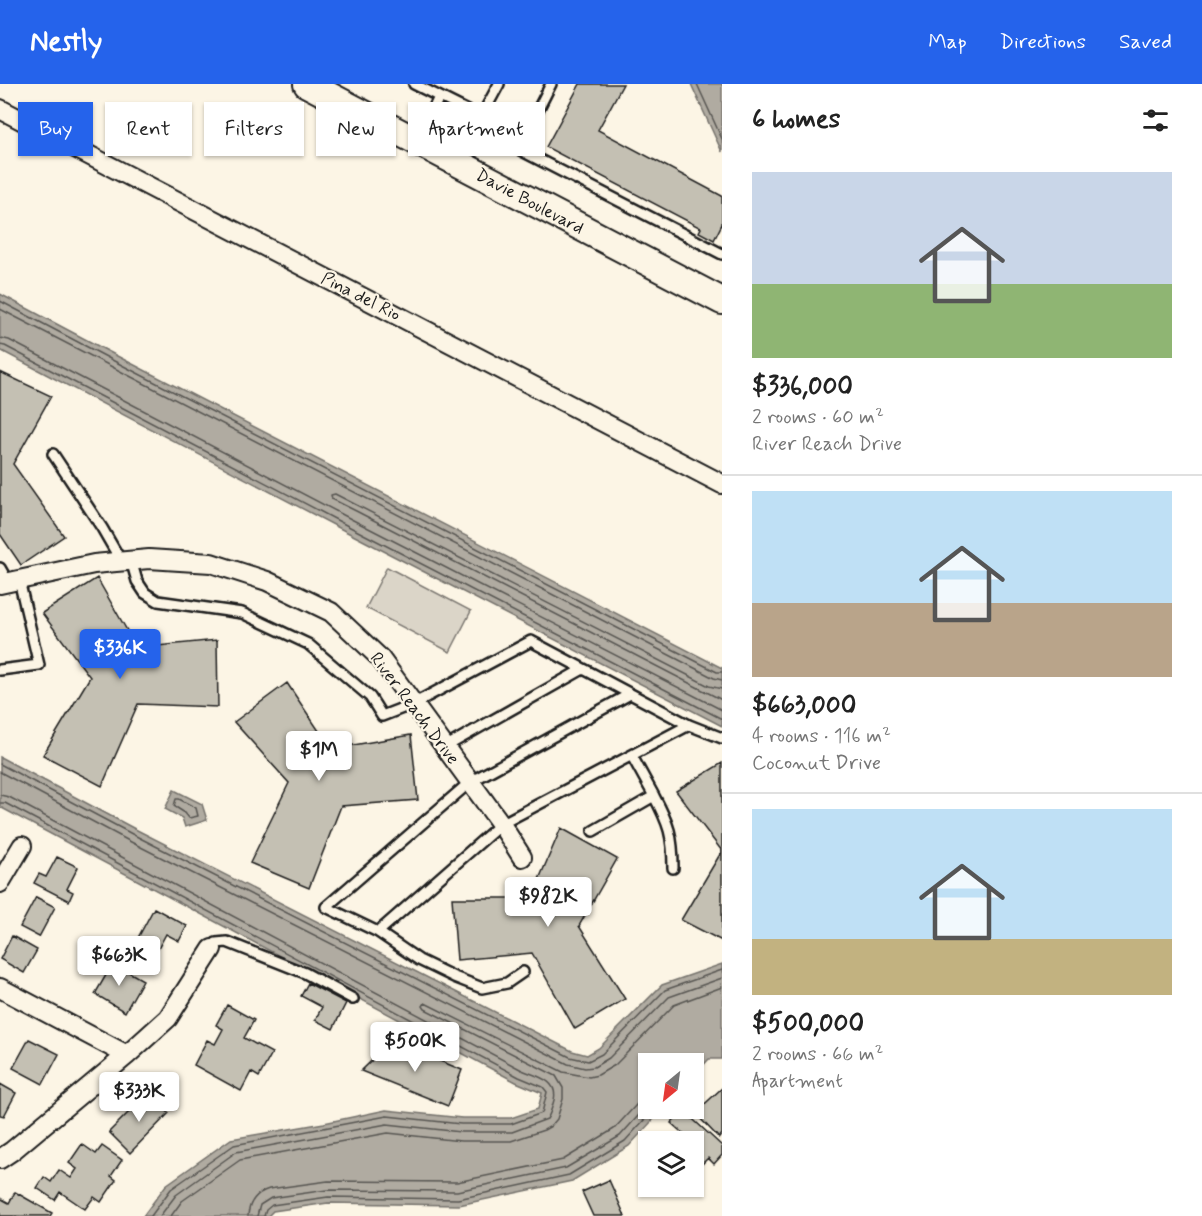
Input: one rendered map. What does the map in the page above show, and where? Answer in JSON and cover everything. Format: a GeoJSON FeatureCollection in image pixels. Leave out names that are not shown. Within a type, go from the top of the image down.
{"type":"FeatureCollection","features":[{"type":"Feature","properties":{"kind":"main road","name":"Davie Boulevard"},"geometry":{"type":"LineString","coordinates":[[307,84],[408,137]]}},
{"type":"Feature","properties":{"kind":"main road","name":"Davie Boulevard"},"geometry":{"type":"LineString","coordinates":[[444,156],[722,301]]}},
{"type":"Feature","properties":{"kind":"street","name":"Pina del Rio"},"geometry":{"type":"LineString","coordinates":[[0,109],[722,484]]}},
{"type":"Feature","properties":{"kind":"street","name":"River Reach Drive"},"geometry":{"type":"LineString","coordinates":[[7,578],[94,564],[149,559],[211,563],[267,581],[331,612],[381,658],[522,857]]}},
{"type":"Feature","properties":{"kind":"street"},"geometry":{"type":"LineString","coordinates":[[0,883],[22,846]]}},
{"type":"Feature","properties":{"kind":"street"},"geometry":{"type":"LineString","coordinates":[[0,1159],[128,1055],[168,1018],[213,949]]}},
{"type":"Feature","properties":{"kind":"street"},"geometry":{"type":"LineString","coordinates":[[0,988],[128,1055]]}},
{"type":"Feature","properties":{"kind":"lane"},"geometry":{"type":"LineString","coordinates":[[414,84],[449,102]]}},
{"type":"Feature","properties":{"kind":"lane"},"geometry":{"type":"LineString","coordinates":[[489,102],[499,84]]}},
{"type":"Feature","properties":{"kind":"lane"},"geometry":{"type":"LineString","coordinates":[[542,102],[551,84]]}},
{"type":"Feature","properties":{"kind":"lane"},"geometry":{"type":"LineString","coordinates":[[437,102],[439,97]]}},
{"type":"Feature","properties":{"kind":"lane"},"geometry":{"type":"LineString","coordinates":[[532,156],[722,254]]}},
{"type":"Feature","properties":{"kind":"lane"},"geometry":{"type":"LineString","coordinates":[[53,454],[126,561],[145,593],[158,601],[242,613],[308,644],[370,697],[382,717],[413,704],[531,641],[690,725],[722,738]]}},
{"type":"Feature","properties":{"kind":"lane"},"geometry":{"type":"LineString","coordinates":[[0,670],[39,665],[7,578]]}},
{"type":"Feature","properties":{"kind":"lane"},"geometry":{"type":"LineString","coordinates":[[445,747],[583,669]]}},
{"type":"Feature","properties":{"kind":"lane"},"geometry":{"type":"LineString","coordinates":[[523,972],[507,983],[482,988],[419,960],[378,932],[326,906],[470,782],[630,694]]}},
{"type":"Feature","properties":{"kind":"lane"},"geometry":{"type":"LineString","coordinates":[[378,932],[501,825],[690,725]]}},
{"type":"Feature","properties":{"kind":"lane"},"geometry":{"type":"LineString","coordinates":[[632,756],[669,824],[673,841],[673,868]]}},
{"type":"Feature","properties":{"kind":"lane"},"geometry":{"type":"LineString","coordinates":[[593,831],[654,796]]}},
{"type":"Feature","properties":{"kind":"lane"},"geometry":{"type":"LineString","coordinates":[[213,949],[216,943],[227,942],[305,973],[353,999]]}},
{"type":"Feature","properties":{"kind":"shaded area"},"geometry":{"type":"Polygon","coordinates":[[[387,567],[471,611],[450,652],[366,608],[387,567]]]}},
{"type":"Feature","properties":{"kind":"water"},"geometry":{"type":"Polygon","coordinates":[[[691,84],[722,84],[722,152],[691,84]]]}},
{"type":"Feature","properties":{"kind":"water"},"geometry":{"type":"Polygon","coordinates":[[[0,294],[722,668],[722,726],[0,350],[0,294]]]}},
{"type":"Feature","properties":{"kind":"water"},"geometry":{"type":"Polygon","coordinates":[[[0,757],[135,829],[572,1051],[587,1055],[599,1048],[662,985],[722,964],[722,1059],[709,1059],[704,1064],[704,1053],[638,1053],[638,1119],[654,1119],[643,1131],[638,1131],[638,1136],[629,1146],[572,1181],[459,1205],[328,1203],[273,1211],[268,1216],[143,1216],[166,1185],[231,1139],[386,1110],[462,1118],[511,1118],[538,1109],[542,1093],[516,1082],[0,807],[0,757]]]}},
{"type":"Feature","properties":{"kind":"water"},"geometry":{"type":"Polygon","coordinates":[[[174,790],[202,804],[207,820],[185,827],[182,818],[165,809],[174,790]]]}},
{"type":"Feature","properties":{"kind":"building"},"geometry":{"type":"Polygon","coordinates":[[[580,84],[623,84],[598,130],[722,196],[722,224],[714,240],[699,232],[701,228],[546,147],[580,84]]]}},
{"type":"Feature","properties":{"kind":"building"},"geometry":{"type":"Polygon","coordinates":[[[0,372],[51,396],[13,464],[64,536],[21,565],[0,534],[0,372]]]}},
{"type":"Feature","properties":{"kind":"building"},"geometry":{"type":"Polygon","coordinates":[[[97,578],[137,648],[217,640],[218,707],[138,704],[102,786],[43,755],[90,677],[42,613],[97,578]]]}},
{"type":"Feature","properties":{"kind":"building"},"geometry":{"type":"Polygon","coordinates":[[[287,683],[331,749],[411,735],[418,800],[341,806],[309,888],[250,863],[289,783],[234,722],[287,683]]]}},
{"type":"Feature","properties":{"kind":"building"},"geometry":{"type":"Polygon","coordinates":[[[722,763],[722,851],[676,791],[722,763]]]}},
{"type":"Feature","properties":{"kind":"building"},"geometry":{"type":"Polygon","coordinates":[[[561,828],[617,859],[579,926],[625,999],[575,1029],[532,953],[457,960],[452,898],[531,898],[561,828]]]}},
{"type":"Feature","properties":{"kind":"building"},"geometry":{"type":"Polygon","coordinates":[[[722,851],[722,941],[681,920],[722,851]]]}},
{"type":"Feature","properties":{"kind":"building"},"geometry":{"type":"Polygon","coordinates":[[[57,857],[78,867],[67,889],[73,892],[69,901],[34,883],[39,874],[46,877],[57,857]]]}},
{"type":"Feature","properties":{"kind":"building"},"geometry":{"type":"Polygon","coordinates":[[[36,897],[55,907],[39,937],[20,927],[36,897]]]}},
{"type":"Feature","properties":{"kind":"building"},"geometry":{"type":"Polygon","coordinates":[[[154,908],[187,926],[179,941],[166,934],[152,960],[132,949],[154,908]]]}},
{"type":"Feature","properties":{"kind":"building"},"geometry":{"type":"Polygon","coordinates":[[[12,936],[37,950],[24,973],[0,959],[12,936]]]}},
{"type":"Feature","properties":{"kind":"building"},"geometry":{"type":"Polygon","coordinates":[[[113,963],[143,980],[125,1012],[95,994],[113,963]]]}},
{"type":"Feature","properties":{"kind":"building"},"geometry":{"type":"Polygon","coordinates":[[[308,983],[346,1003],[333,1029],[315,1020],[322,1007],[301,996],[308,983]]]}},
{"type":"Feature","properties":{"kind":"building"},"geometry":{"type":"Polygon","coordinates":[[[227,1005],[254,1020],[244,1038],[272,1053],[259,1077],[251,1072],[241,1091],[194,1065],[207,1040],[215,1044],[223,1029],[216,1025],[227,1005]]]}},
{"type":"Feature","properties":{"kind":"building"},"geometry":{"type":"Polygon","coordinates":[[[29,1039],[59,1054],[43,1084],[13,1068],[29,1039]]]}},
{"type":"Feature","properties":{"kind":"building"},"geometry":{"type":"Polygon","coordinates":[[[392,1041],[462,1070],[448,1106],[361,1071],[392,1041]]]}},
{"type":"Feature","properties":{"kind":"building"},"geometry":{"type":"Polygon","coordinates":[[[0,1084],[16,1093],[4,1116],[0,1115],[0,1084]]]}},
{"type":"Feature","properties":{"kind":"building"},"geometry":{"type":"Polygon","coordinates":[[[722,1088],[722,1134],[719,1138],[701,1119],[704,1119],[704,1105],[722,1088]]]}},
{"type":"Feature","properties":{"kind":"building"},"geometry":{"type":"Polygon","coordinates":[[[148,1093],[169,1113],[130,1153],[109,1132],[148,1093]]]}},
{"type":"Feature","properties":{"kind":"building"},"geometry":{"type":"Polygon","coordinates":[[[675,1119],[693,1119],[722,1146],[722,1155],[714,1164],[708,1158],[704,1162],[704,1131],[680,1131],[671,1123],[675,1119]]]}},
{"type":"Feature","properties":{"kind":"building"},"geometry":{"type":"Polygon","coordinates":[[[82,1144],[96,1154],[102,1146],[122,1160],[111,1176],[116,1180],[101,1202],[94,1197],[85,1209],[60,1192],[55,1200],[37,1188],[44,1177],[51,1182],[59,1170],[71,1178],[77,1169],[69,1163],[82,1144]]]}},
{"type":"Feature","properties":{"kind":"building"},"geometry":{"type":"Polygon","coordinates":[[[609,1180],[625,1216],[593,1216],[582,1192],[609,1180]]]}},
{"type":"Feature","properties":{"kind":"building"},"geometry":{"type":"Polygon","coordinates":[[[15,1192],[52,1213],[50,1216],[0,1216],[0,1198],[9,1203],[15,1192]]]}}]}
